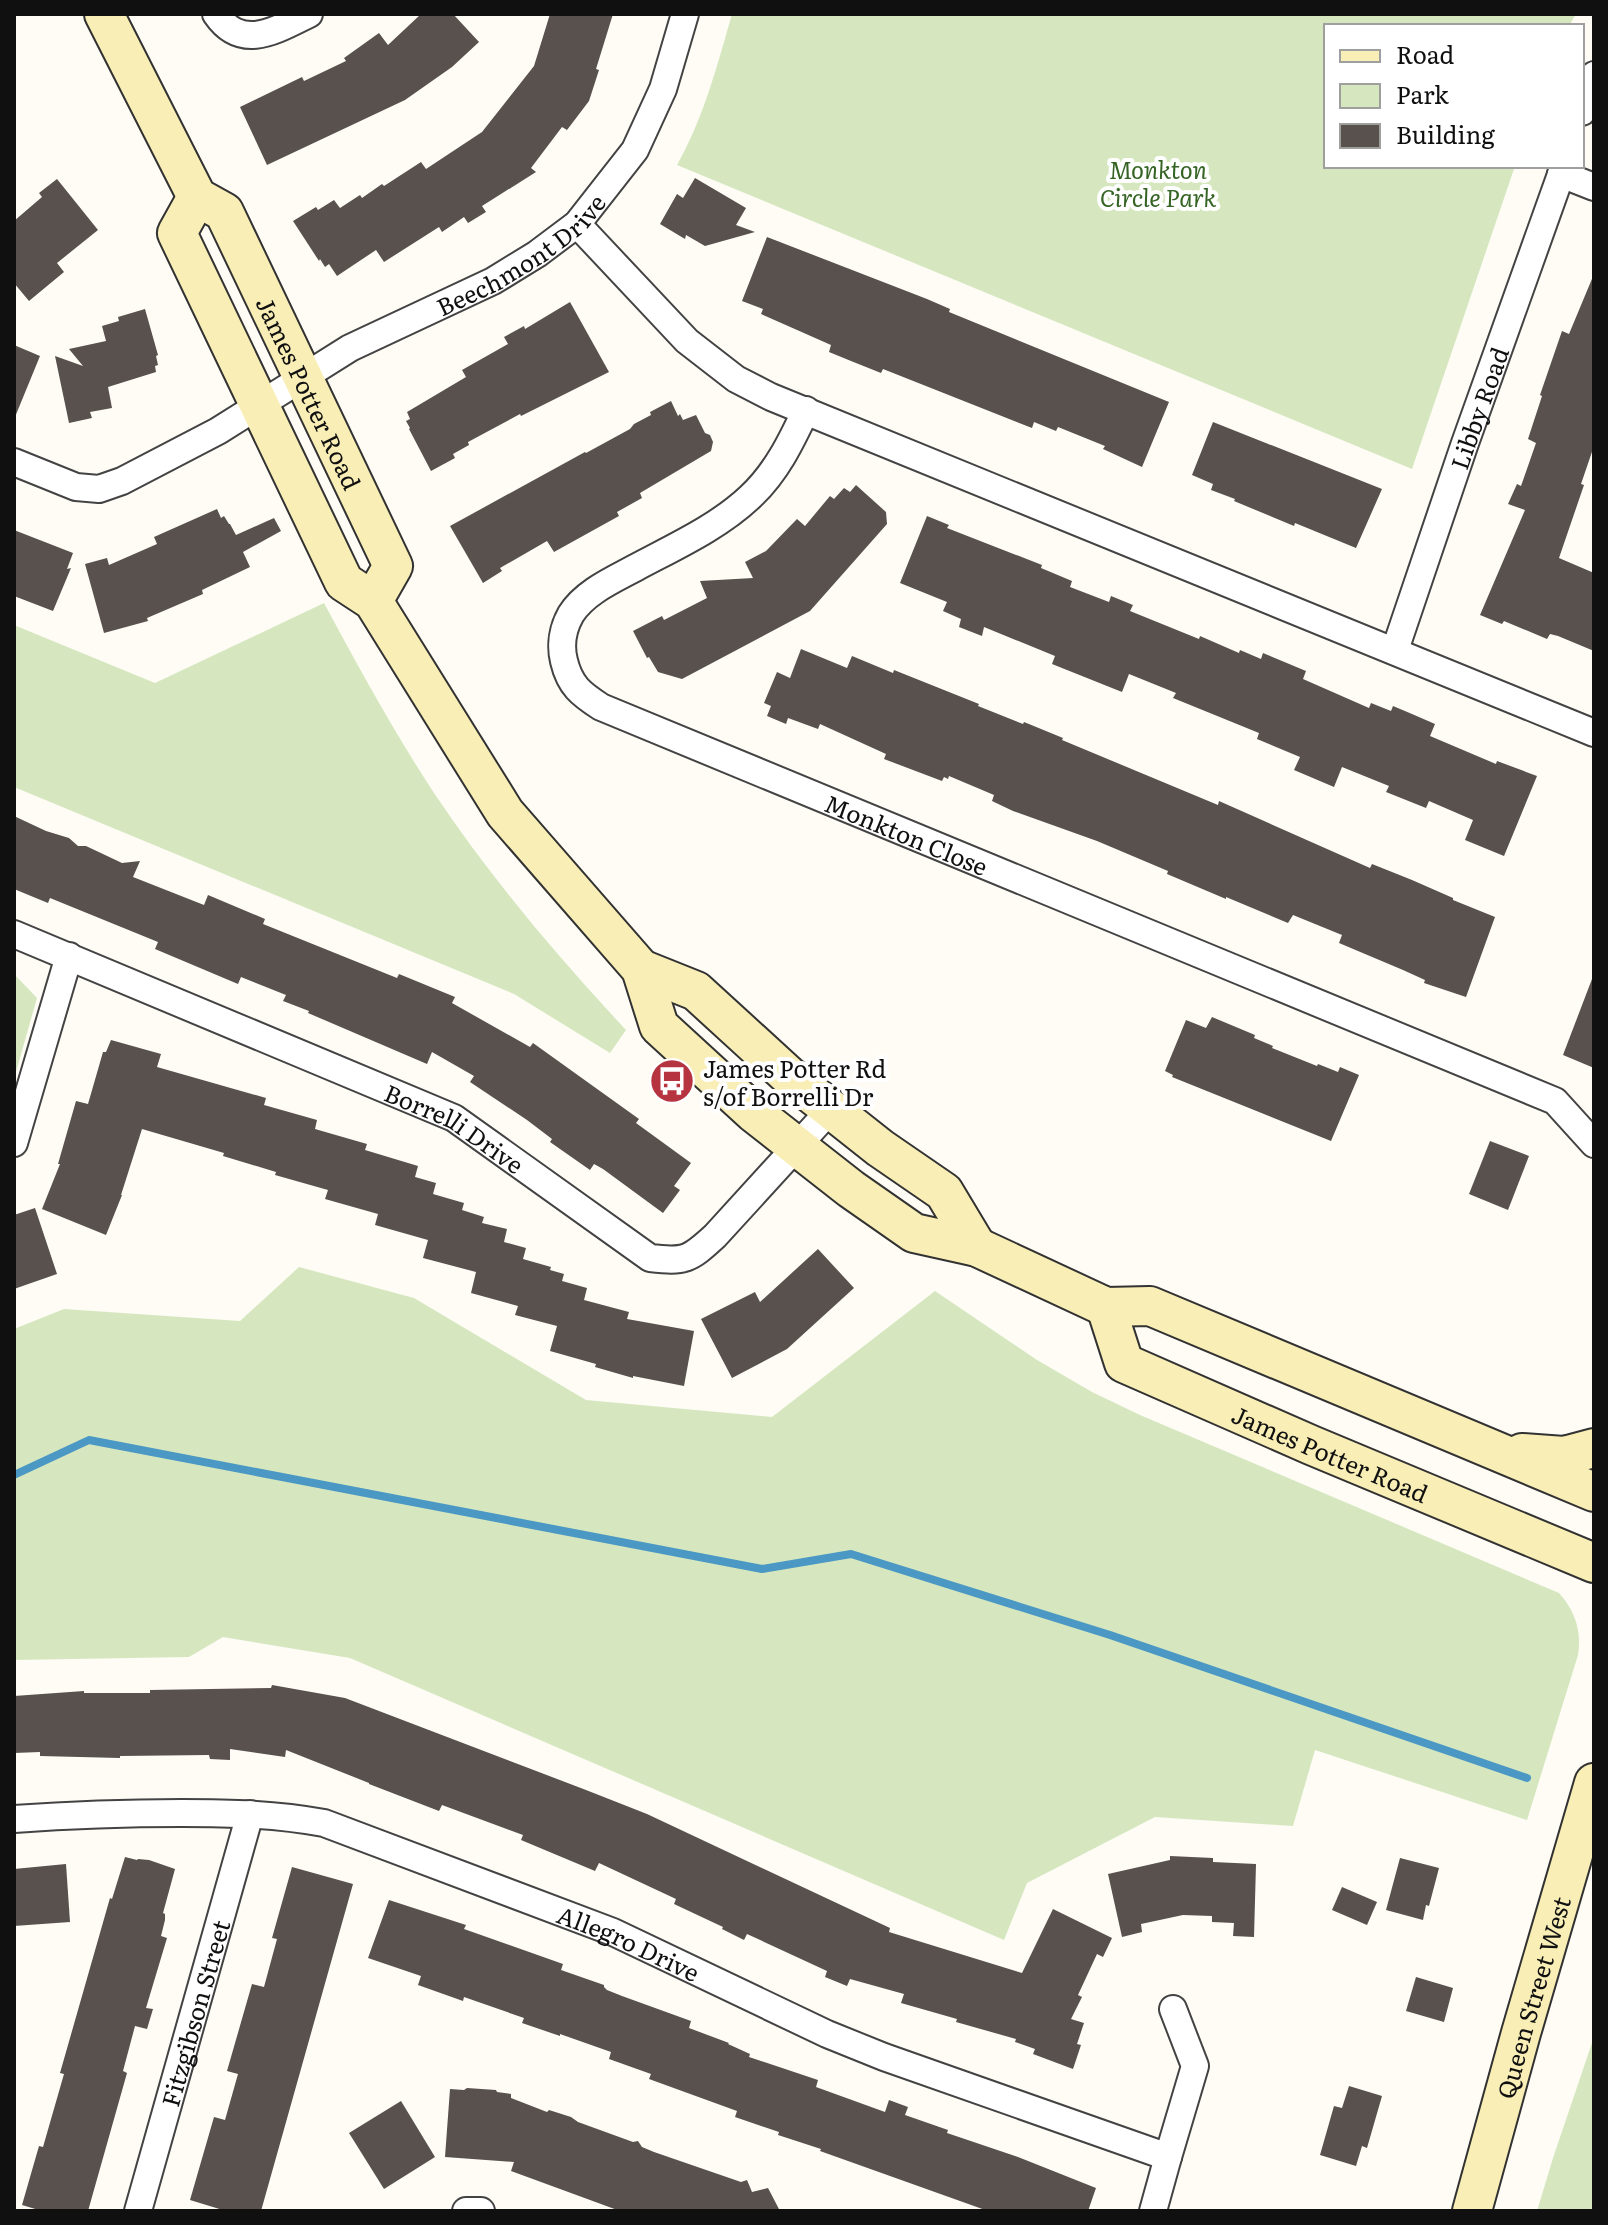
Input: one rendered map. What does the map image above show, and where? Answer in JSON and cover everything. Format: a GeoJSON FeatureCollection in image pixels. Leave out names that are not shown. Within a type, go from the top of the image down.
{"type":"FeatureCollection","features":[{"type":"Feature","properties":{"kind":"main road","name":"James Potter Road"},"geometry":{"type":"LineString","coordinates":[[104,14],[197,197],[224,212],[393,566],[373,601]]}},
{"type":"Feature","properties":{"kind":"main road","name":"James Potter Road"},"geometry":{"type":"LineString","coordinates":[[197,197],[177,233],[344,582],[373,601],[505,813],[641,969],[659,1026],[754,1113],[851,1189],[914,1233],[977,1247],[1106,1307],[1150,1306],[1594,1492]]}},
{"type":"Feature","properties":{"kind":"main road","name":"James Potter Road"},"geometry":{"type":"LineString","coordinates":[[641,969],[696,991],[789,1076],[880,1148],[944,1192],[977,1247]]}},
{"type":"Feature","properties":{"kind":"main road","name":"James Potter Road"},"geometry":{"type":"LineString","coordinates":[[1106,1307],[1124,1363],[1594,1563]]}},
{"type":"Feature","properties":{"kind":"main road"},"geometry":{"type":"LineString","coordinates":[[1472,1442],[1529,1454],[1564,1456],[1594,1448]]}},
{"type":"Feature","properties":{"kind":"main road","name":"Queen Street West"},"geometry":{"type":"LineString","coordinates":[[1472,2211],[1594,1783]]}},
{"type":"Feature","properties":{"kind":"street"},"geometry":{"type":"LineString","coordinates":[[216,14],[225,27],[245,36],[281,28],[309,14]]}},
{"type":"Feature","properties":{"kind":"street","name":"Beechmont Drive"},"geometry":{"type":"LineString","coordinates":[[14,462],[76,487],[99,489],[122,481],[218,431],[350,348],[493,281],[537,254],[577,224],[640,140],[663,89],[685,14]]}},
{"type":"Feature","properties":{"kind":"street"},"geometry":{"type":"LineString","coordinates":[[1584,106],[1594,75]]}},
{"type":"Feature","properties":{"kind":"street"},"geometry":{"type":"LineString","coordinates":[[1562,170],[1594,187]]}},
{"type":"Feature","properties":{"kind":"street","name":"Libby Road"},"geometry":{"type":"LineString","coordinates":[[1395,650],[1562,170]]}},
{"type":"Feature","properties":{"kind":"street"},"geometry":{"type":"LineString","coordinates":[[577,224],[666,321],[736,379],[771,397],[1594,733]]}},
{"type":"Feature","properties":{"kind":"street","name":"Monkton Close"},"geometry":{"type":"LineString","coordinates":[[806,410],[787,449],[770,475],[750,497],[724,518],[598,588],[573,612],[564,629],[562,652],[566,671],[579,693],[601,707],[1555,1101],[1594,1144]]}},
{"type":"Feature","properties":{"kind":"street","name":"Borrelli Drive"},"geometry":{"type":"LineString","coordinates":[[14,934],[454,1118],[650,1258],[675,1260],[695,1254],[831,1109]]}},
{"type":"Feature","properties":{"kind":"street"},"geometry":{"type":"LineString","coordinates":[[14,1143],[69,956]]}},
{"type":"Feature","properties":{"kind":"street","name":"Allegro Drive"},"geometry":{"type":"LineString","coordinates":[[14,1819],[116,1813],[250,1814],[324,1823],[613,1932],[856,2046],[1168,2157]]}},
{"type":"Feature","properties":{"kind":"street","name":"Fitzgibson Street"},"geometry":{"type":"LineString","coordinates":[[138,2211],[250,1814]]}},
{"type":"Feature","properties":{"kind":"street"},"geometry":{"type":"LineString","coordinates":[[1153,2211],[1195,2066],[1173,2009]]}},
{"type":"Feature","properties":{"kind":"street"},"geometry":{"type":"LineString","coordinates":[[466,2211],[481,2211]]}},
{"type":"Feature","properties":{"kind":"green space","name":"Monkton Circle Park"},"geometry":{"type":"Polygon","coordinates":[[[732,14],[1576,14],[1570,24],[1324,24],[1324,168],[1514,168],[1412,469],[677,165],[715,72],[732,14]]]}},
{"type":"Feature","properties":{"kind":"green space"},"geometry":{"type":"Polygon","coordinates":[[[324,603],[391,723],[456,825],[525,915],[626,1030],[610,1053],[514,994],[14,787],[14,625],[155,683],[324,603]]]}},
{"type":"Feature","properties":{"kind":"green space"},"geometry":{"type":"Polygon","coordinates":[[[14,974],[37,998],[14,1079],[14,974]]]}},
{"type":"Feature","properties":{"kind":"green space"},"geometry":{"type":"Polygon","coordinates":[[[299,1267],[414,1298],[586,1400],[772,1417],[935,1291],[1037,1360],[1092,1392],[1559,1593],[1576,1622],[1578,1655],[1527,1820],[1315,1750],[1293,1826],[1155,1817],[1027,1883],[1004,1940],[350,1658],[223,1637],[189,1657],[14,1660],[14,1329],[64,1309],[240,1321],[299,1267]]]}},
{"type":"Feature","properties":{"kind":"green space"},"geometry":{"type":"Polygon","coordinates":[[[1594,2037],[1594,2211],[1537,2211],[1553,2158],[1594,2037]]]}},
{"type":"Feature","properties":{"kind":"building"},"geometry":{"type":"Polygon","coordinates":[[[421,14],[453,14],[479,42],[452,67],[405,100],[267,165],[240,107],[302,77],[304,81],[346,61],[344,58],[379,33],[388,45],[421,14]]]}},
{"type":"Feature","properties":{"kind":"building"},"geometry":{"type":"Polygon","coordinates":[[[550,14],[613,14],[589,101],[567,130],[562,127],[531,168],[536,172],[482,206],[486,212],[468,223],[464,217],[442,232],[439,227],[384,262],[376,250],[337,276],[329,264],[325,267],[293,221],[334,200],[340,208],[360,195],[362,198],[421,162],[426,169],[482,132],[534,66],[550,14]]]}},
{"type":"Feature","properties":{"kind":"building"},"geometry":{"type":"Polygon","coordinates":[[[695,178],[746,208],[736,225],[755,232],[705,246],[686,235],[685,239],[660,224],[677,194],[683,198],[695,178]]]}},
{"type":"Feature","properties":{"kind":"building"},"geometry":{"type":"Polygon","coordinates":[[[57,179],[98,230],[57,263],[64,272],[29,301],[14,283],[14,221],[42,197],[39,193],[57,179]]]}},
{"type":"Feature","properties":{"kind":"building"},"geometry":{"type":"Polygon","coordinates":[[[767,237],[927,299],[950,309],[949,312],[1169,402],[1142,467],[1103,449],[1105,446],[1058,427],[1056,431],[1034,422],[1032,428],[883,369],[881,373],[851,361],[829,352],[831,345],[761,314],[763,309],[742,301],[767,237]]]}},
{"type":"Feature","properties":{"kind":"building"},"geometry":{"type":"Polygon","coordinates":[[[1594,274],[1594,446],[1559,558],[1594,573],[1594,651],[1558,636],[1550,634],[1547,639],[1504,621],[1502,624],[1480,615],[1525,510],[1508,504],[1517,484],[1521,486],[1536,443],[1528,439],[1540,395],[1562,331],[1569,334],[1594,274]]]}},
{"type":"Feature","properties":{"kind":"building"},"geometry":{"type":"Polygon","coordinates":[[[570,302],[609,372],[468,442],[469,445],[453,454],[455,458],[431,471],[409,429],[407,412],[466,377],[462,370],[508,344],[504,337],[524,326],[525,329],[570,302]]]}},
{"type":"Feature","properties":{"kind":"building"},"geometry":{"type":"Polygon","coordinates":[[[145,309],[158,355],[156,372],[108,387],[112,408],[90,412],[92,418],[69,423],[55,356],[83,366],[69,349],[106,341],[102,326],[119,321],[118,317],[145,309]]]}},
{"type":"Feature","properties":{"kind":"building"},"geometry":{"type":"Polygon","coordinates":[[[14,345],[40,356],[15,417],[14,417],[14,345]]]}},
{"type":"Feature","properties":{"kind":"building"},"geometry":{"type":"Polygon","coordinates":[[[671,401],[683,420],[696,415],[713,442],[711,451],[640,493],[642,498],[617,512],[619,516],[554,552],[547,541],[500,568],[502,571],[483,583],[450,526],[630,429],[651,415],[650,412],[671,401]]]}},
{"type":"Feature","properties":{"kind":"building"},"geometry":{"type":"Polygon","coordinates":[[[1213,422],[1382,489],[1356,548],[1234,501],[1211,490],[1213,484],[1192,475],[1213,422]]]}},
{"type":"Feature","properties":{"kind":"building"},"geometry":{"type":"Polygon","coordinates":[[[856,485],[886,512],[887,524],[810,611],[682,679],[658,672],[633,631],[662,616],[664,620],[707,598],[700,581],[753,578],[745,562],[766,551],[797,519],[805,526],[830,496],[834,499],[844,488],[850,492],[856,485]]]}},
{"type":"Feature","properties":{"kind":"building"},"geometry":{"type":"Polygon","coordinates":[[[217,509],[236,535],[274,518],[281,531],[243,552],[250,567],[202,590],[203,594],[147,618],[148,621],[104,633],[85,564],[107,558],[109,565],[157,544],[154,537],[217,509]]]}},
{"type":"Feature","properties":{"kind":"building"},"geometry":{"type":"Polygon","coordinates":[[[927,516],[949,525],[947,528],[1042,565],[1041,568],[1072,581],[1070,587],[1109,602],[1111,596],[1133,605],[1130,611],[1239,653],[1240,650],[1261,659],[1263,653],[1306,671],[1303,679],[1369,708],[1371,703],[1391,711],[1393,706],[1435,724],[1430,736],[1496,764],[1497,761],[1537,776],[1504,856],[1465,840],[1473,820],[1429,801],[1426,808],[1386,792],[1389,786],[1342,767],[1334,787],[1294,770],[1300,757],[1257,739],[1259,733],[1173,698],[1176,693],[1129,674],[1122,692],[1052,664],[1055,656],[984,627],[982,636],[959,627],[961,619],[943,611],[947,602],[900,583],[927,516]]]}},
{"type":"Feature","properties":{"kind":"building"},"geometry":{"type":"Polygon","coordinates":[[[14,530],[73,553],[67,569],[71,568],[53,611],[14,596],[14,530]]]}},
{"type":"Feature","properties":{"kind":"building"},"geometry":{"type":"Polygon","coordinates":[[[801,649],[847,668],[852,656],[893,673],[894,670],[1218,805],[1219,801],[1370,868],[1372,864],[1412,880],[1495,917],[1466,997],[1424,983],[1425,980],[1339,943],[1342,935],[1293,915],[1288,923],[1226,899],[1097,841],[1013,811],[992,801],[994,795],[949,776],[942,781],[884,759],[886,754],[820,724],[818,729],[788,718],[786,724],[767,716],[771,706],[764,703],[777,672],[790,678],[801,649]]]}},
{"type":"Feature","properties":{"kind":"building"},"geometry":{"type":"Polygon","coordinates":[[[14,816],[122,863],[140,861],[133,877],[204,905],[208,895],[265,919],[263,924],[397,978],[399,974],[455,997],[452,1003],[530,1047],[533,1043],[639,1119],[636,1123],[691,1163],[674,1186],[680,1190],[663,1213],[603,1169],[594,1164],[590,1170],[550,1142],[552,1139],[527,1120],[470,1082],[474,1076],[432,1052],[427,1064],[283,1001],[286,995],[241,977],[238,984],[155,949],[158,942],[50,898],[48,903],[14,889],[14,816]]]}},
{"type":"Feature","properties":{"kind":"building"},"geometry":{"type":"Polygon","coordinates":[[[1594,979],[1594,1068],[1563,1055],[1594,979]]]}},
{"type":"Feature","properties":{"kind":"building"},"geometry":{"type":"Polygon","coordinates":[[[1212,1017],[1255,1035],[1254,1038],[1272,1048],[1317,1066],[1338,1072],[1340,1067],[1359,1075],[1331,1141],[1172,1077],[1165,1071],[1186,1020],[1206,1028],[1212,1017]]]}},
{"type":"Feature","properties":{"kind":"building"},"geometry":{"type":"Polygon","coordinates":[[[111,1040],[161,1054],[157,1067],[266,1098],[264,1105],[317,1120],[315,1129],[367,1144],[365,1150],[418,1166],[415,1177],[436,1183],[433,1194],[464,1203],[462,1210],[484,1217],[482,1223],[507,1229],[504,1242],[526,1248],[523,1259],[564,1274],[562,1281],[587,1288],[584,1300],[629,1312],[627,1319],[694,1331],[684,1386],[633,1378],[550,1351],[557,1326],[515,1315],[518,1306],[471,1293],[476,1272],[423,1258],[428,1240],[375,1225],[378,1214],[325,1199],[328,1190],[275,1175],[276,1172],[223,1156],[224,1153],[142,1129],[106,1235],[42,1209],[60,1164],[76,1101],[88,1104],[103,1052],[106,1052],[111,1040]]]}},
{"type":"Feature","properties":{"kind":"building"},"geometry":{"type":"Polygon","coordinates":[[[1490,1141],[1529,1156],[1508,1210],[1469,1194],[1490,1141]]]}},
{"type":"Feature","properties":{"kind":"building"},"geometry":{"type":"Polygon","coordinates":[[[35,1208],[57,1274],[14,1289],[14,1215],[35,1208]]]}},
{"type":"Feature","properties":{"kind":"building"},"geometry":{"type":"Polygon","coordinates":[[[818,1249],[854,1288],[787,1349],[732,1378],[701,1319],[755,1292],[760,1302],[818,1249]]]}},
{"type":"Feature","properties":{"kind":"building"},"geometry":{"type":"Polygon","coordinates":[[[272,1685],[345,1698],[586,1790],[647,1814],[890,1928],[889,1932],[1022,1973],[1053,1909],[1112,1938],[1103,1957],[1097,1954],[1078,1995],[1082,1997],[1071,2019],[1084,2023],[1073,2069],[1033,2054],[1035,2049],[1015,2042],[1016,2039],[901,2003],[904,1994],[850,1979],[847,1986],[825,1977],[827,1971],[747,1934],[744,1940],[674,1904],[676,1899],[599,1863],[595,1871],[521,1840],[523,1835],[442,1805],[439,1811],[286,1750],[285,1757],[230,1749],[230,1760],[210,1759],[209,1755],[120,1758],[14,1753],[14,1696],[84,1691],[150,1693],[150,1690],[271,1688],[272,1685]]]}},
{"type":"Feature","properties":{"kind":"building"},"geometry":{"type":"Polygon","coordinates":[[[1170,1856],[1256,1864],[1254,1937],[1233,1936],[1234,1923],[1212,1922],[1212,1916],[1183,1915],[1141,1924],[1142,1932],[1122,1937],[1108,1874],[1170,1860],[1170,1856]]]}},
{"type":"Feature","properties":{"kind":"building"},"geometry":{"type":"Polygon","coordinates":[[[125,1857],[149,1860],[175,1869],[163,1913],[165,1920],[161,1936],[167,1938],[146,2008],[153,2009],[147,2029],[135,2026],[123,2071],[127,2073],[88,2211],[42,2211],[22,2205],[39,2146],[43,2147],[64,2074],[60,2073],[110,1898],[125,1857]]]}},
{"type":"Feature","properties":{"kind":"building"},"geometry":{"type":"Polygon","coordinates":[[[1400,1858],[1439,1868],[1423,1920],[1386,1910],[1400,1858]]]}},
{"type":"Feature","properties":{"kind":"building"},"geometry":{"type":"Polygon","coordinates":[[[66,1864],[70,1922],[14,1926],[14,1869],[66,1864]]]}},
{"type":"Feature","properties":{"kind":"building"},"geometry":{"type":"Polygon","coordinates":[[[292,1867],[353,1884],[261,2211],[226,2211],[190,2200],[214,2117],[225,2120],[238,2074],[227,2071],[252,1984],[264,1987],[277,1939],[272,1938],[292,1867]]]}},
{"type":"Feature","properties":{"kind":"building"},"geometry":{"type":"Polygon","coordinates":[[[1342,1887],[1377,1902],[1367,1925],[1332,1910],[1342,1887]]]}},
{"type":"Feature","properties":{"kind":"building"},"geometry":{"type":"Polygon","coordinates":[[[389,1900],[466,1925],[464,1929],[563,1964],[561,1970],[691,2021],[689,2028],[729,2043],[750,2054],[749,2057],[818,2080],[816,2087],[885,2112],[889,2100],[908,2107],[905,2115],[948,2130],[947,2133],[1096,2188],[1088,2211],[988,2211],[735,2117],[737,2111],[649,2079],[651,2074],[609,2059],[611,2052],[522,2023],[524,2018],[464,1997],[463,2001],[418,1985],[421,1976],[368,1958],[389,1900]]]}},
{"type":"Feature","properties":{"kind":"building"},"geometry":{"type":"Polygon","coordinates":[[[1416,1977],[1453,1988],[1444,2022],[1406,2011],[1416,1977]]]}},
{"type":"Feature","properties":{"kind":"building"},"geometry":{"type":"Polygon","coordinates":[[[1349,2086],[1382,2096],[1367,2148],[1362,2146],[1356,2166],[1320,2155],[1334,2106],[1342,2108],[1349,2086]]]}},
{"type":"Feature","properties":{"kind":"building"},"geometry":{"type":"Polygon","coordinates":[[[450,2089],[511,2094],[511,2098],[547,2112],[571,2117],[633,2142],[638,2141],[642,2147],[654,2152],[741,2182],[747,2180],[752,2192],[768,2188],[780,2211],[620,2211],[511,2171],[514,2162],[445,2157],[450,2089]]]}},
{"type":"Feature","properties":{"kind":"building"},"geometry":{"type":"Polygon","coordinates":[[[401,2101],[435,2157],[384,2189],[349,2133],[401,2101]]]}},
{"type":"Feature","properties":{"kind":"waterway"},"geometry":{"type":"LineString","coordinates":[[14,1475],[89,1440],[762,1569],[851,1554],[1110,1635],[1527,1778]]}},
{"type":"Feature","properties":{"kind":"place","name":"James Potter Rd s/of Borrelli Dr"},"geometry":{"type":"Point","coordinates":[672,1081]}}]}
